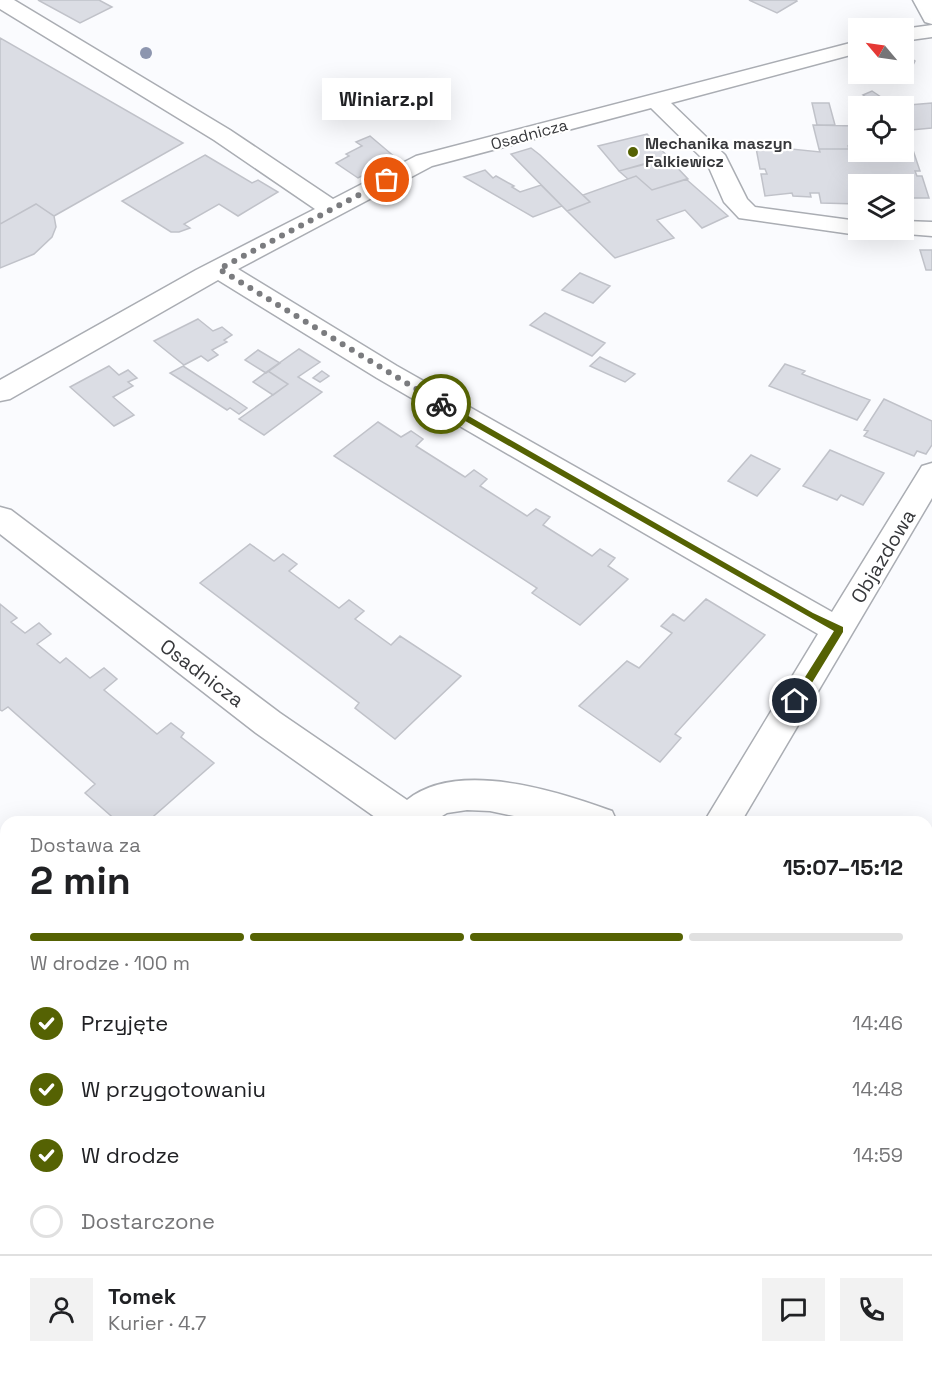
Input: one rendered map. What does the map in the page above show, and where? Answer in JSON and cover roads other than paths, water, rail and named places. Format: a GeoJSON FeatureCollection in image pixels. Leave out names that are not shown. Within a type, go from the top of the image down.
{"type":"FeatureCollection","features":[{"type":"Feature","properties":{"kind":"street"},"geometry":{"type":"LineString","coordinates":[[923,0],[932,18]]}},
{"type":"Feature","properties":{"kind":"street"},"geometry":{"type":"LineString","coordinates":[[4,7],[222,135],[331,209]]}},
{"type":"Feature","properties":{"kind":"street"},"geometry":{"type":"LineString","coordinates":[[914,33],[932,31]]}},
{"type":"Feature","properties":{"kind":"street","name":"Osadnicza"},"geometry":{"type":"LineString","coordinates":[[0,392],[219,269],[424,161],[848,50]]}},
{"type":"Feature","properties":{"kind":"street"},"geometry":{"type":"LineString","coordinates":[[657,101],[717,160],[736,202],[748,213],[848,227]]}},
{"type":"Feature","properties":{"kind":"street"},"geometry":{"type":"LineString","coordinates":[[914,228],[932,229]]}},
{"type":"Feature","properties":{"kind":"street"},"geometry":{"type":"LineString","coordinates":[[219,269],[387,372],[839,630]]}},
{"type":"Feature","properties":{"kind":"street","name":"Objazdowa"},"geometry":{"type":"LineString","coordinates":[[726,816],[932,474]]}},
{"type":"Feature","properties":{"kind":"street","name":"Osadnicza"},"geometry":{"type":"LineString","coordinates":[[0,518],[268,723],[400,816]]}},
{"type":"Feature","properties":{"kind":"street"},"geometry":{"type":"LineString","coordinates":[[415,816],[430,804],[463,795],[508,799],[575,816]]}},
{"type":"Feature","properties":{"kind":"place","name":"Mechanika maszyn Falkiewicz"},"geometry":{"type":"Point","coordinates":[633,152]}},
{"type":"Feature","properties":{"kind":"place","name":"Winiarz.pl"},"geometry":{"type":"Point","coordinates":[387,180]}}]}
